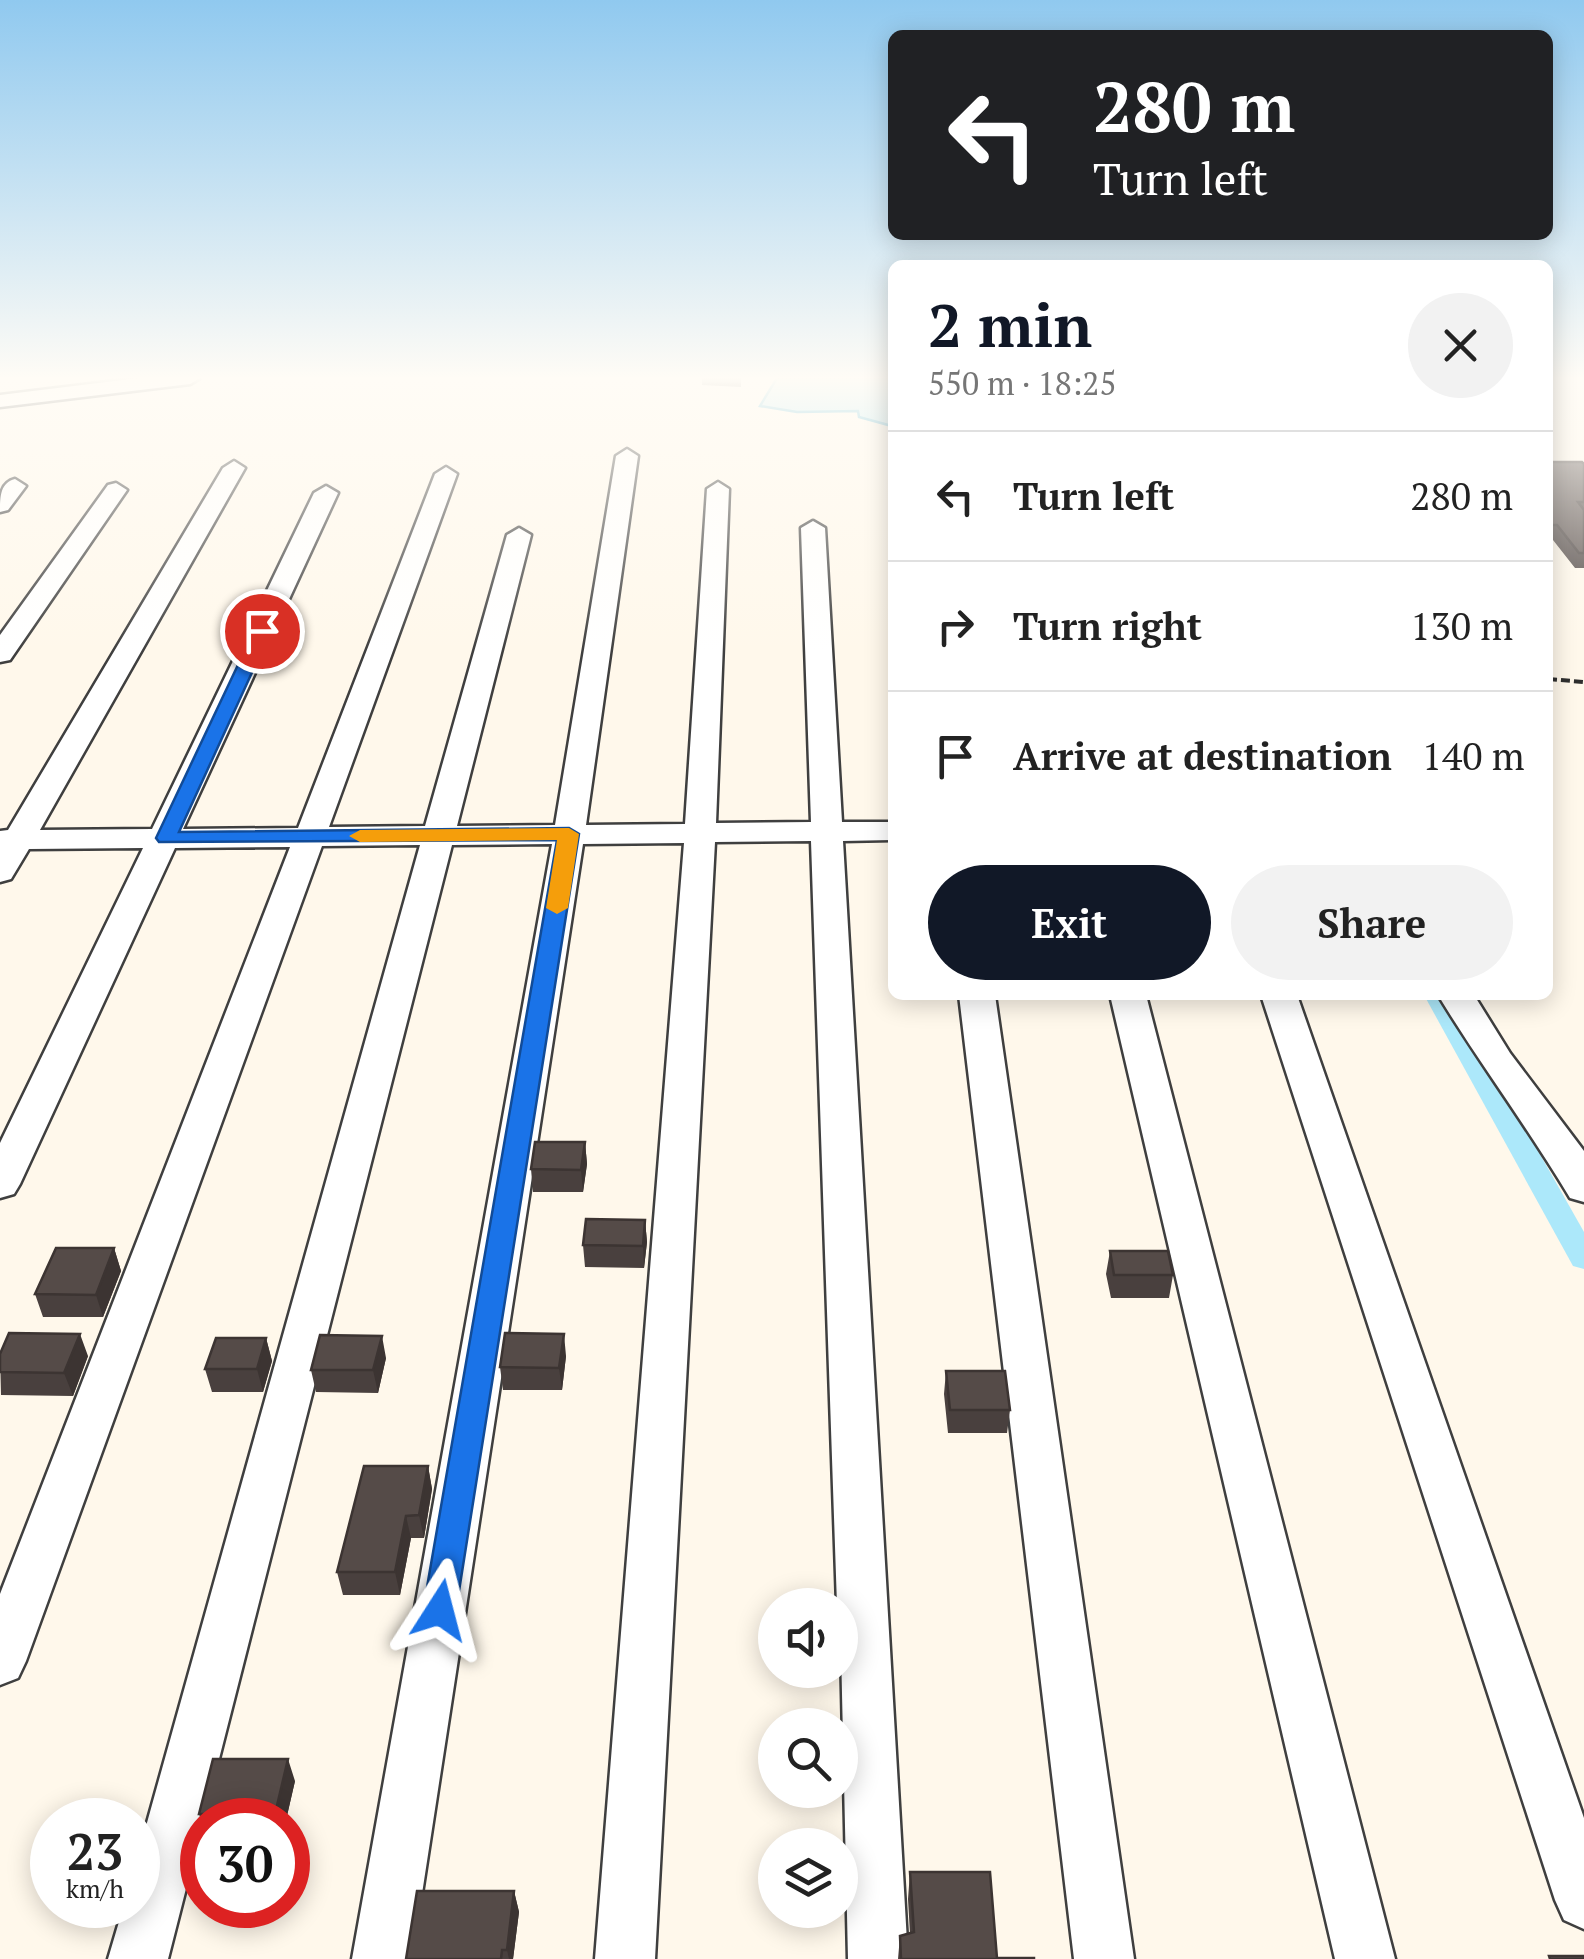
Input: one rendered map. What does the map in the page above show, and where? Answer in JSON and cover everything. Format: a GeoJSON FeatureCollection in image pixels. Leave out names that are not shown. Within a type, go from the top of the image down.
{"type":"FeatureCollection","features":[{"type":"Feature","properties":{"kind":"street"},"geometry":{"type":"LineString","coordinates":[[0,872],[9,840],[233,469]]}},
{"type":"Feature","properties":{"kind":"street"},"geometry":{"type":"LineString","coordinates":[[382,1959],[569,834],[625,469]]}},
{"type":"Feature","properties":{"kind":"street"},"geometry":{"type":"LineString","coordinates":[[0,1661],[446,474]]}},
{"type":"Feature","properties":{"kind":"street"},"geometry":{"type":"LineString","coordinates":[[625,1959],[700,833],[718,489]]}},
{"type":"Feature","properties":{"kind":"street"},"geometry":{"type":"LineString","coordinates":[[0,654],[116,490]]}},
{"type":"Feature","properties":{"kind":"street"},"geometry":{"type":"LineString","coordinates":[[0,1184],[326,493]]}},
{"type":"Feature","properties":{"kind":"street"},"geometry":{"type":"LineString","coordinates":[[813,528],[878,1959]]}},
{"type":"Feature","properties":{"kind":"street"},"geometry":{"type":"LineString","coordinates":[[138,1959],[519,534]]}},
{"type":"Feature","properties":{"kind":"street"},"geometry":{"type":"LineString","coordinates":[[9,840],[888,832]]}},
{"type":"Feature","properties":{"kind":"street"},"geometry":{"type":"LineString","coordinates":[[978,1000],[1104,1959]]}},
{"type":"Feature","properties":{"kind":"street"},"geometry":{"type":"LineString","coordinates":[[1129,1000],[1365,1959]]}},
{"type":"Feature","properties":{"kind":"street"},"geometry":{"type":"LineString","coordinates":[[1281,1000],[1584,1900]]}},
{"type":"Feature","properties":{"kind":"street"},"geometry":{"type":"LineString","coordinates":[[1459,1000],[1575,1168],[1584,1188]]}},
{"type":"Feature","properties":{"kind":"path"},"geometry":{"type":"LineString","coordinates":[[1553,679],[1584,682]]}},
{"type":"Feature","properties":{"kind":"building"},"geometry":{"type":"Polygon","coordinates":[[[1553,469],[1584,469],[1584,502],[1578,502],[1584,510],[1584,553],[1579,553],[1553,525],[1553,469]]]}},
{"type":"Feature","properties":{"kind":"building"},"geometry":{"type":"Polygon","coordinates":[[[535,1142],[585,1142],[581,1170],[531,1169],[535,1142]]]}},
{"type":"Feature","properties":{"kind":"building"},"geometry":{"type":"Polygon","coordinates":[[[586,1219],[645,1220],[643,1246],[583,1245],[586,1219]]]}},
{"type":"Feature","properties":{"kind":"building"},"geometry":{"type":"Polygon","coordinates":[[[56,1248],[114,1248],[96,1295],[35,1294],[56,1248]]]}},
{"type":"Feature","properties":{"kind":"building"},"geometry":{"type":"Polygon","coordinates":[[[1110,1251],[1168,1251],[1173,1275],[1114,1275],[1110,1251]]]}},
{"type":"Feature","properties":{"kind":"building"},"geometry":{"type":"Polygon","coordinates":[[[9,1333],[80,1334],[64,1373],[0,1372],[0,1354],[9,1333]]]}},
{"type":"Feature","properties":{"kind":"building"},"geometry":{"type":"Polygon","coordinates":[[[505,1333],[564,1334],[559,1368],[500,1367],[505,1333]]]}},
{"type":"Feature","properties":{"kind":"building"},"geometry":{"type":"Polygon","coordinates":[[[320,1335],[382,1336],[373,1370],[311,1370],[320,1335]]]}},
{"type":"Feature","properties":{"kind":"building"},"geometry":{"type":"Polygon","coordinates":[[[216,1338],[266,1338],[257,1369],[205,1369],[216,1338]]]}},
{"type":"Feature","properties":{"kind":"building"},"geometry":{"type":"Polygon","coordinates":[[[946,1371],[1005,1371],[1010,1410],[950,1410],[946,1371]]]}},
{"type":"Feature","properties":{"kind":"building"},"geometry":{"type":"Polygon","coordinates":[[[364,1466],[428,1466],[419,1515],[406,1516],[395,1572],[337,1572],[364,1466]]]}},
{"type":"Feature","properties":{"kind":"building"},"geometry":{"type":"Polygon","coordinates":[[[213,1759],[288,1759],[279,1798],[203,1798],[213,1759]]]}},
{"type":"Feature","properties":{"kind":"building"},"geometry":{"type":"Polygon","coordinates":[[[910,1872],[990,1872],[997,1958],[1034,1959],[901,1959],[900,1936],[914,1932],[910,1872]]]}},
{"type":"Feature","properties":{"kind":"building"},"geometry":{"type":"Polygon","coordinates":[[[417,1891],[514,1891],[507,1950],[502,1950],[501,1959],[406,1959],[417,1891]]]}},
{"type":"Feature","properties":{"kind":"building"},"geometry":{"type":"Polygon","coordinates":[[[1549,1956],[1584,1956],[1584,1959],[1550,1959],[1549,1956]]]}},
{"type":"Feature","properties":{"kind":"waterway"},"geometry":{"type":"LineString","coordinates":[[1440,1000],[1584,1258]]}},
{"type":"Feature","properties":{"kind":"slow traffic"},"geometry":{"type":"LineString","coordinates":[[360,836],[569,834],[557,908]]}},
{"type":"Feature","properties":{"kind":"route"},"geometry":{"type":"LineString","coordinates":[[262,631],[166,838],[569,834],[440,1610]]}}]}
